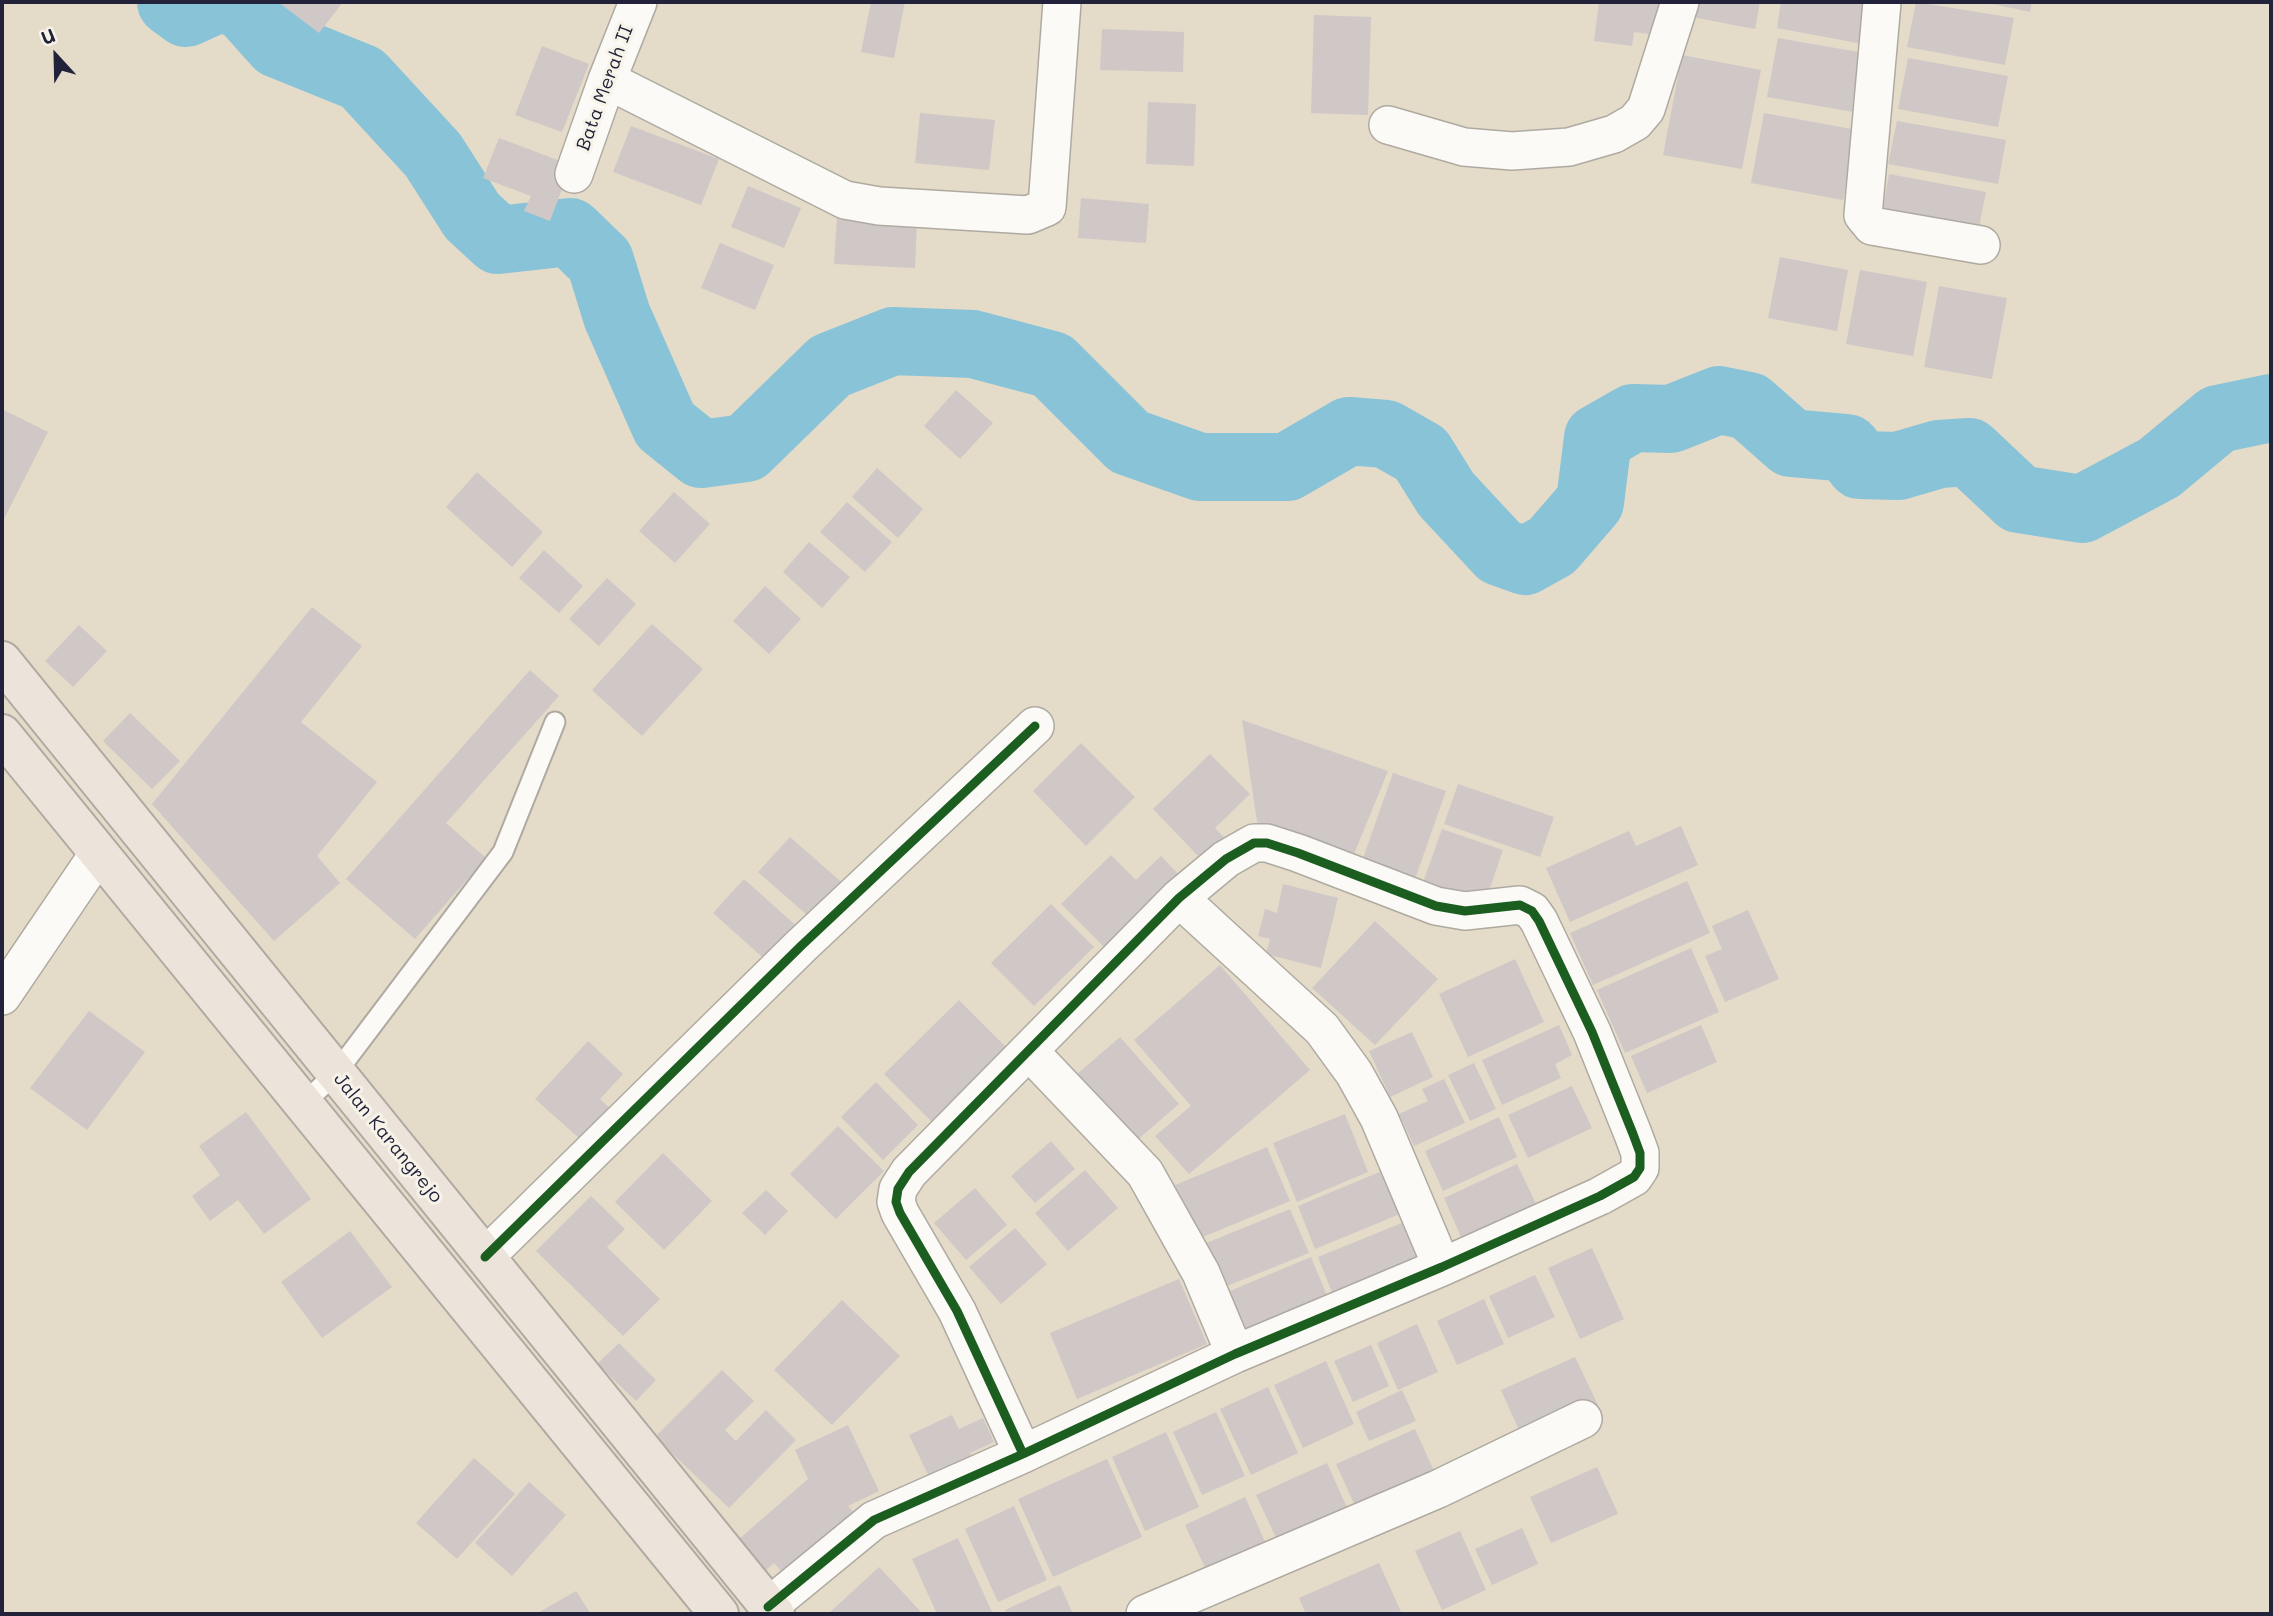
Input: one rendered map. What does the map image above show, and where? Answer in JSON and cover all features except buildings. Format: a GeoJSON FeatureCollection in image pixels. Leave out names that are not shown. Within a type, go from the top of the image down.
{"type":"FeatureCollection","features":[{"type":"Feature","properties":{"kind":"main road","name":"Jalan Karangrejo"},"geometry":{"type":"LineString","coordinates":[[2,661],[772,1611]]}},
{"type":"Feature","properties":{"kind":"main road"},"geometry":{"type":"LineString","coordinates":[[2,734],[719,1614]]}},
{"type":"Feature","properties":{"kind":"main road"},"geometry":{"type":"LineString","coordinates":[[265,1057],[300,1029]]}},
{"type":"Feature","properties":{"kind":"street","name":"Bata Merah II"},"geometry":{"type":"LineString","coordinates":[[574,174],[638,2]]}},
{"type":"Feature","properties":{"kind":"street"},"geometry":{"type":"LineString","coordinates":[[607,80],[845,200],[879,206],[1028,215],[1047,207],[1062,2]]}},
{"type":"Feature","properties":{"kind":"street"},"geometry":{"type":"LineString","coordinates":[[1388,125],[1464,147],[1513,151],[1569,147],[1614,134],[1635,122],[1646,109],[1680,2]]}},
{"type":"Feature","properties":{"kind":"street"},"geometry":{"type":"LineString","coordinates":[[1882,2],[1863,215],[1872,226],[1981,244]]}},
{"type":"Feature","properties":{"kind":"street"},"geometry":{"type":"LineString","coordinates":[[485,1257],[801,946],[1035,726]]}},
{"type":"Feature","properties":{"kind":"street"},"geometry":{"type":"LineString","coordinates":[[772,1611],[874,1520],[1023,1454],[1235,1354],[1600,1196],[1633,1177],[1640,1168],[1640,1153],[1633,1134],[1597,1044],[1532,911],[1520,905],[1465,911],[1436,906],[1267,843],[1254,843],[1226,859],[1179,898],[909,1172],[898,1189],[896,1202],[900,1213],[957,1311],[1023,1454]]}},
{"type":"Feature","properties":{"kind":"street"},"geometry":{"type":"LineString","coordinates":[[2,996],[99,853]]}},
{"type":"Feature","properties":{"kind":"street"},"geometry":{"type":"LineString","coordinates":[[1179,898],[1322,1029],[1354,1073],[1379,1118],[1441,1267]]}},
{"type":"Feature","properties":{"kind":"street"},"geometry":{"type":"LineString","coordinates":[[1030,1051],[1145,1173],[1201,1273],[1235,1354]]}},
{"type":"Feature","properties":{"kind":"street"},"geometry":{"type":"LineString","coordinates":[[1146,1614],[1438,1489],[1583,1419]]}},
{"type":"Feature","properties":{"kind":"lane"},"geometry":{"type":"LineString","coordinates":[[303,1104],[336,1073],[503,852],[555,722]]}},
{"type":"Feature","properties":{"kind":"waterway"},"geometry":{"type":"LineString","coordinates":[[171,2],[186,13],[210,2]]}},
{"type":"Feature","properties":{"kind":"waterway"},"geometry":{"type":"LineString","coordinates":[[233,2],[244,6],[278,44],[362,78],[433,155],[472,216],[498,240],[570,232],[600,261],[617,316],[665,425],[701,454],[746,448],[830,366],[893,341],[973,344],[1052,365],[1129,442],[1200,467],[1287,467],[1349,431],[1386,434],[1421,454],[1446,494],[1500,552],[1525,561],[1552,546],[1590,502],[1598,438],[1633,418],[1671,419],[1719,400],[1749,406],[1791,443],[1847,448],[1860,465],[1898,466],[1939,454],[1969,452],[2019,499],[2082,509],[2159,468],[2218,419],[2271,408]]}},
{"type":"Feature","properties":{"kind":"cycle path"},"geometry":{"type":"LineString","coordinates":[[485,1257],[801,946],[1035,726]]}},
{"type":"Feature","properties":{"kind":"cycle path"},"geometry":{"type":"LineString","coordinates":[[768,1607],[874,1520],[1023,1454],[1235,1354],[1442,1267],[1600,1196],[1634,1177],[1640,1168],[1640,1153],[1633,1134],[1592,1032],[1532,911],[1520,905],[1465,911],[1436,906],[1298,853],[1267,843],[1254,843],[1226,859],[1179,898],[909,1172],[898,1189],[896,1202],[900,1213],[957,1311],[1023,1454]]}}]}
